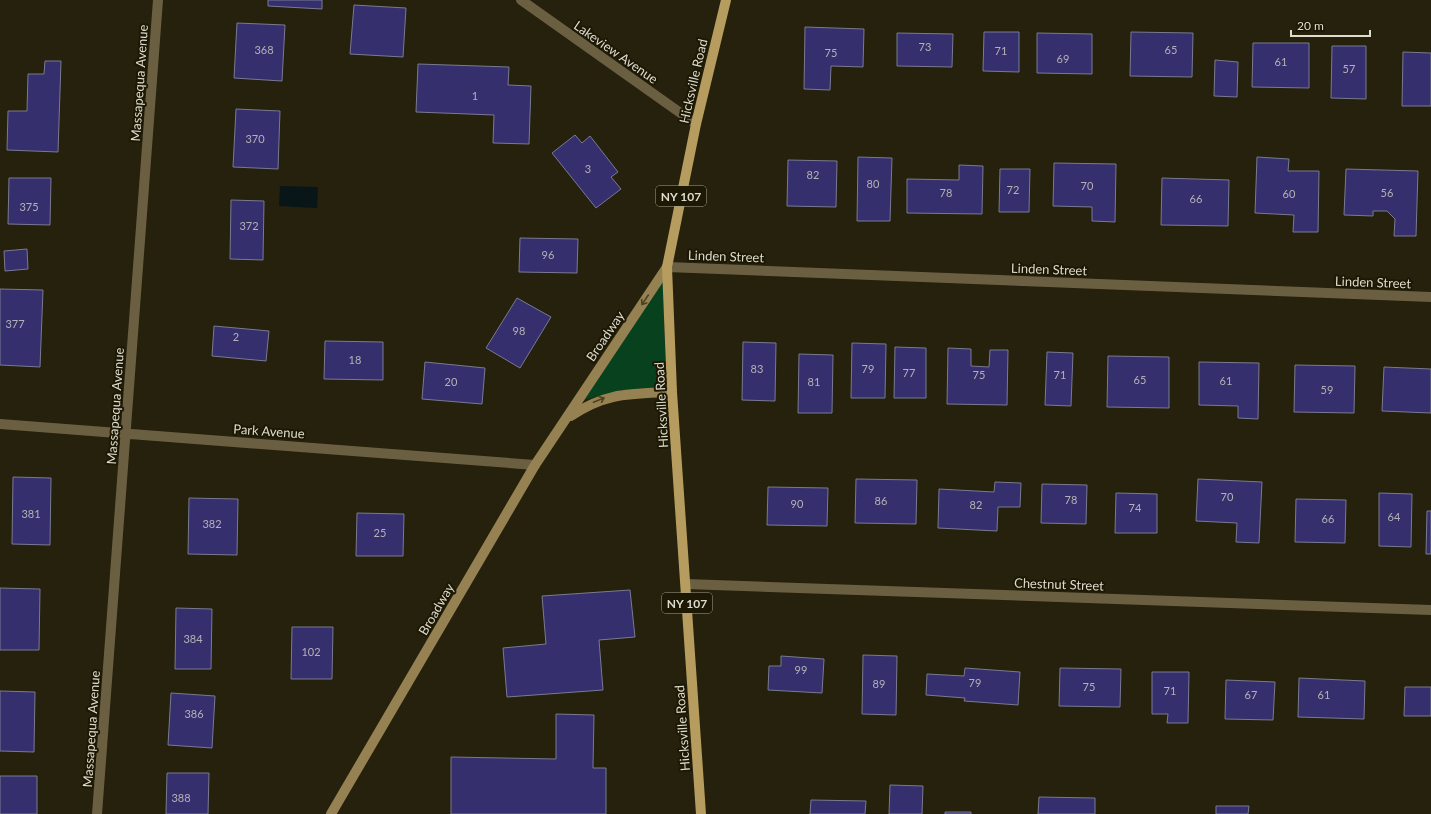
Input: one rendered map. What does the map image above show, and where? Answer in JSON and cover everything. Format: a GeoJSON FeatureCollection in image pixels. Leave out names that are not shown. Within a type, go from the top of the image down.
{"type":"FeatureCollection","features":[{"type":"Feature","properties":{"kind":"main road","name":"Hicksville Road"},"geometry":{"type":"LineString","coordinates":[[701,814],[672,392],[667,267],[696,124],[726,0]]}},
{"type":"Feature","properties":{"kind":"main road","name":"Broadway"},"geometry":{"type":"LineString","coordinates":[[331,814],[535,465],[667,267]]}},
{"type":"Feature","properties":{"kind":"main road","name":"Broadway"},"geometry":{"type":"LineString","coordinates":[[566,420],[584,407],[603,399],[622,394],[672,392]]}},
{"type":"Feature","properties":{"kind":"street","name":"Massapequa Avenue"},"geometry":{"type":"LineString","coordinates":[[97,814],[158,0]]}},
{"type":"Feature","properties":{"kind":"street","name":"Lakeview Avenue"},"geometry":{"type":"LineString","coordinates":[[521,0],[696,124]]}},
{"type":"Feature","properties":{"kind":"street","name":"Linden Street"},"geometry":{"type":"LineString","coordinates":[[667,267],[1431,297]]}},
{"type":"Feature","properties":{"kind":"street","name":"Park Avenue"},"geometry":{"type":"LineString","coordinates":[[0,424],[535,465]]}},
{"type":"Feature","properties":{"kind":"street","name":"Chestnut Street"},"geometry":{"type":"LineString","coordinates":[[686,584],[1431,610]]}},
{"type":"Feature","properties":{"kind":"green space"},"geometry":{"type":"Polygon","coordinates":[[[663,279],[666,386],[624,390],[583,400],[663,279]]]}},
{"type":"Feature","properties":{"kind":"shaded area"},"geometry":{"type":"Polygon","coordinates":[[[280,186],[318,187],[317,208],[279,206],[280,186]]]}},
{"type":"Feature","properties":{"kind":"building"},"geometry":{"type":"Polygon","coordinates":[[[268,0],[322,0],[322,9],[268,6],[268,0]]]}},
{"type":"Feature","properties":{"kind":"building"},"geometry":{"type":"Polygon","coordinates":[[[354,5],[406,8],[403,57],[350,54],[354,5]]]}},
{"type":"Feature","properties":{"kind":"building"},"geometry":{"type":"Polygon","coordinates":[[[237,23],[285,25],[282,81],[234,78],[237,23]]]}},
{"type":"Feature","properties":{"kind":"building"},"geometry":{"type":"Polygon","coordinates":[[[805,27],[864,29],[863,67],[831,66],[830,90],[804,89],[805,27]]]}},
{"type":"Feature","properties":{"kind":"building"},"geometry":{"type":"Polygon","coordinates":[[[984,32],[1019,32],[1019,72],[983,71],[984,32]]]}},
{"type":"Feature","properties":{"kind":"building"},"geometry":{"type":"Polygon","coordinates":[[[1131,32],[1193,33],[1192,77],[1130,76],[1131,32]]]}},
{"type":"Feature","properties":{"kind":"building"},"geometry":{"type":"Polygon","coordinates":[[[897,33],[953,34],[952,67],[897,66],[897,33]]]}},
{"type":"Feature","properties":{"kind":"building"},"geometry":{"type":"Polygon","coordinates":[[[1037,33],[1092,34],[1092,74],[1037,73],[1037,33]]]}},
{"type":"Feature","properties":{"kind":"building"},"geometry":{"type":"Polygon","coordinates":[[[1253,43],[1309,43],[1309,88],[1252,87],[1253,43]]]}},
{"type":"Feature","properties":{"kind":"building"},"geometry":{"type":"Polygon","coordinates":[[[1332,46],[1366,46],[1366,99],[1331,98],[1332,46]]]}},
{"type":"Feature","properties":{"kind":"building"},"geometry":{"type":"Polygon","coordinates":[[[1403,52],[1431,53],[1431,106],[1402,106],[1403,52]]]}},
{"type":"Feature","properties":{"kind":"building"},"geometry":{"type":"Polygon","coordinates":[[[1215,60],[1238,62],[1237,97],[1214,96],[1215,60]]]}},
{"type":"Feature","properties":{"kind":"building"},"geometry":{"type":"Polygon","coordinates":[[[45,61],[61,61],[58,152],[7,150],[8,111],[27,111],[28,74],[44,74],[45,61]]]}},
{"type":"Feature","properties":{"kind":"building"},"geometry":{"type":"Polygon","coordinates":[[[418,64],[509,67],[508,85],[531,86],[529,144],[493,143],[494,115],[416,112],[418,64]]]}},
{"type":"Feature","properties":{"kind":"building"},"geometry":{"type":"Polygon","coordinates":[[[236,109],[280,111],[278,169],[233,167],[236,109]]]}},
{"type":"Feature","properties":{"kind":"building"},"geometry":{"type":"Polygon","coordinates":[[[575,135],[582,143],[590,136],[618,172],[611,177],[621,189],[596,208],[552,153],[575,135]]]}},
{"type":"Feature","properties":{"kind":"building"},"geometry":{"type":"Polygon","coordinates":[[[858,157],[892,158],[890,221],[857,221],[858,157]]]}},
{"type":"Feature","properties":{"kind":"building"},"geometry":{"type":"Polygon","coordinates":[[[1257,157],[1289,159],[1288,171],[1319,171],[1318,232],[1293,232],[1294,215],[1255,213],[1257,157]]]}},
{"type":"Feature","properties":{"kind":"building"},"geometry":{"type":"Polygon","coordinates":[[[788,160],[837,161],[836,207],[787,206],[788,160]]]}},
{"type":"Feature","properties":{"kind":"building"},"geometry":{"type":"Polygon","coordinates":[[[1054,163],[1116,164],[1115,222],[1092,221],[1092,207],[1053,206],[1054,163]]]}},
{"type":"Feature","properties":{"kind":"building"},"geometry":{"type":"Polygon","coordinates":[[[959,165],[983,166],[982,214],[907,213],[907,179],[959,180],[959,165]]]}},
{"type":"Feature","properties":{"kind":"building"},"geometry":{"type":"Polygon","coordinates":[[[1000,169],[1030,169],[1029,212],[999,212],[1000,169]]]}},
{"type":"Feature","properties":{"kind":"building"},"geometry":{"type":"Polygon","coordinates":[[[1346,169],[1418,171],[1416,236],[1394,236],[1395,219],[1387,211],[1373,211],[1373,216],[1344,215],[1346,169]]]}},
{"type":"Feature","properties":{"kind":"building"},"geometry":{"type":"Polygon","coordinates":[[[9,178],[51,178],[50,225],[8,224],[9,178]]]}},
{"type":"Feature","properties":{"kind":"building"},"geometry":{"type":"Polygon","coordinates":[[[1162,178],[1229,180],[1228,226],[1161,225],[1162,178]]]}},
{"type":"Feature","properties":{"kind":"building"},"geometry":{"type":"Polygon","coordinates":[[[231,200],[264,201],[263,260],[230,259],[231,200]]]}},
{"type":"Feature","properties":{"kind":"building"},"geometry":{"type":"Polygon","coordinates":[[[520,238],[578,239],[577,273],[519,272],[520,238]]]}},
{"type":"Feature","properties":{"kind":"building"},"geometry":{"type":"Polygon","coordinates":[[[27,249],[28,269],[5,271],[4,251],[27,249]]]}},
{"type":"Feature","properties":{"kind":"building"},"geometry":{"type":"Polygon","coordinates":[[[0,289],[43,290],[40,367],[0,365],[0,289]]]}},
{"type":"Feature","properties":{"kind":"building"},"geometry":{"type":"Polygon","coordinates":[[[517,298],[551,317],[520,368],[486,348],[517,298]]]}},
{"type":"Feature","properties":{"kind":"building"},"geometry":{"type":"Polygon","coordinates":[[[214,326],[269,331],[266,361],[212,356],[214,326]]]}},
{"type":"Feature","properties":{"kind":"building"},"geometry":{"type":"Polygon","coordinates":[[[325,341],[383,342],[383,380],[324,379],[325,341]]]}},
{"type":"Feature","properties":{"kind":"building"},"geometry":{"type":"Polygon","coordinates":[[[743,342],[776,343],[775,401],[742,400],[743,342]]]}},
{"type":"Feature","properties":{"kind":"building"},"geometry":{"type":"Polygon","coordinates":[[[852,343],[886,344],[885,398],[851,398],[852,343]]]}},
{"type":"Feature","properties":{"kind":"building"},"geometry":{"type":"Polygon","coordinates":[[[895,347],[926,348],[926,398],[894,398],[895,347]]]}},
{"type":"Feature","properties":{"kind":"building"},"geometry":{"type":"Polygon","coordinates":[[[948,348],[971,349],[971,366],[989,367],[990,350],[1008,350],[1007,405],[947,404],[948,348]]]}},
{"type":"Feature","properties":{"kind":"building"},"geometry":{"type":"Polygon","coordinates":[[[1047,352],[1073,353],[1071,406],[1045,405],[1047,352]]]}},
{"type":"Feature","properties":{"kind":"building"},"geometry":{"type":"Polygon","coordinates":[[[799,354],[833,355],[832,413],[798,413],[799,354]]]}},
{"type":"Feature","properties":{"kind":"building"},"geometry":{"type":"Polygon","coordinates":[[[1108,356],[1169,357],[1169,408],[1107,407],[1108,356]]]}},
{"type":"Feature","properties":{"kind":"building"},"geometry":{"type":"Polygon","coordinates":[[[425,362],[485,368],[482,404],[422,399],[425,362]]]}},
{"type":"Feature","properties":{"kind":"building"},"geometry":{"type":"Polygon","coordinates":[[[1199,362],[1259,363],[1258,419],[1238,418],[1238,406],[1199,405],[1199,362]]]}},
{"type":"Feature","properties":{"kind":"building"},"geometry":{"type":"Polygon","coordinates":[[[1295,365],[1355,366],[1354,413],[1294,412],[1295,365]]]}},
{"type":"Feature","properties":{"kind":"building"},"geometry":{"type":"Polygon","coordinates":[[[1384,367],[1431,369],[1431,413],[1382,411],[1384,367]]]}},
{"type":"Feature","properties":{"kind":"building"},"geometry":{"type":"Polygon","coordinates":[[[13,477],[51,478],[50,545],[12,544],[13,477]]]}},
{"type":"Feature","properties":{"kind":"building"},"geometry":{"type":"Polygon","coordinates":[[[856,479],[917,480],[916,524],[855,523],[856,479]]]}},
{"type":"Feature","properties":{"kind":"building"},"geometry":{"type":"Polygon","coordinates":[[[1198,479],[1262,482],[1259,543],[1236,542],[1237,523],[1196,521],[1198,479]]]}},
{"type":"Feature","properties":{"kind":"building"},"geometry":{"type":"Polygon","coordinates":[[[995,482],[1021,483],[1020,507],[998,507],[997,531],[938,528],[939,489],[994,492],[995,482]]]}},
{"type":"Feature","properties":{"kind":"building"},"geometry":{"type":"Polygon","coordinates":[[[1042,484],[1087,485],[1086,524],[1041,523],[1042,484]]]}},
{"type":"Feature","properties":{"kind":"building"},"geometry":{"type":"Polygon","coordinates":[[[768,487],[828,488],[827,526],[767,525],[768,487]]]}},
{"type":"Feature","properties":{"kind":"building"},"geometry":{"type":"Polygon","coordinates":[[[1116,493],[1157,494],[1157,533],[1115,533],[1116,493]]]}},
{"type":"Feature","properties":{"kind":"building"},"geometry":{"type":"Polygon","coordinates":[[[1379,493],[1412,494],[1411,547],[1379,546],[1379,493]]]}},
{"type":"Feature","properties":{"kind":"building"},"geometry":{"type":"Polygon","coordinates":[[[189,498],[238,499],[237,555],[188,554],[189,498]]]}},
{"type":"Feature","properties":{"kind":"building"},"geometry":{"type":"Polygon","coordinates":[[[1296,499],[1346,500],[1345,543],[1295,542],[1296,499]]]}},
{"type":"Feature","properties":{"kind":"building"},"geometry":{"type":"Polygon","coordinates":[[[1427,511],[1431,511],[1431,554],[1426,554],[1427,511]]]}},
{"type":"Feature","properties":{"kind":"building"},"geometry":{"type":"Polygon","coordinates":[[[357,513],[404,514],[403,556],[356,556],[357,513]]]}},
{"type":"Feature","properties":{"kind":"building"},"geometry":{"type":"Polygon","coordinates":[[[0,588],[40,589],[39,650],[0,650],[0,588]]]}},
{"type":"Feature","properties":{"kind":"building"},"geometry":{"type":"Polygon","coordinates":[[[630,590],[635,637],[599,640],[603,690],[507,697],[503,648],[546,644],[542,596],[630,590]]]}},
{"type":"Feature","properties":{"kind":"building"},"geometry":{"type":"Polygon","coordinates":[[[176,608],[212,609],[211,669],[175,669],[176,608]]]}},
{"type":"Feature","properties":{"kind":"building"},"geometry":{"type":"Polygon","coordinates":[[[292,627],[333,627],[332,679],[291,679],[292,627]]]}},
{"type":"Feature","properties":{"kind":"building"},"geometry":{"type":"Polygon","coordinates":[[[863,655],[897,656],[896,715],[862,714],[863,655]]]}},
{"type":"Feature","properties":{"kind":"building"},"geometry":{"type":"Polygon","coordinates":[[[781,656],[824,659],[822,693],[768,690],[769,666],[781,666],[781,656]]]}},
{"type":"Feature","properties":{"kind":"building"},"geometry":{"type":"Polygon","coordinates":[[[965,668],[1020,672],[1018,705],[964,701],[965,698],[926,695],[927,674],[964,676],[965,668]]]}},
{"type":"Feature","properties":{"kind":"building"},"geometry":{"type":"Polygon","coordinates":[[[1060,668],[1121,669],[1120,707],[1059,706],[1060,668]]]}},
{"type":"Feature","properties":{"kind":"building"},"geometry":{"type":"Polygon","coordinates":[[[1152,672],[1189,672],[1188,723],[1167,723],[1168,714],[1152,714],[1152,672]]]}},
{"type":"Feature","properties":{"kind":"building"},"geometry":{"type":"Polygon","coordinates":[[[1299,678],[1365,681],[1364,719],[1298,717],[1299,678]]]}},
{"type":"Feature","properties":{"kind":"building"},"geometry":{"type":"Polygon","coordinates":[[[1226,680],[1275,682],[1273,720],[1225,719],[1226,680]]]}},
{"type":"Feature","properties":{"kind":"building"},"geometry":{"type":"Polygon","coordinates":[[[1405,687],[1431,687],[1431,716],[1404,716],[1405,687]]]}},
{"type":"Feature","properties":{"kind":"building"},"geometry":{"type":"Polygon","coordinates":[[[0,691],[35,692],[34,752],[0,751],[0,691]]]}},
{"type":"Feature","properties":{"kind":"building"},"geometry":{"type":"Polygon","coordinates":[[[171,693],[215,696],[212,748],[168,745],[171,693]]]}},
{"type":"Feature","properties":{"kind":"building"},"geometry":{"type":"Polygon","coordinates":[[[556,714],[594,715],[593,768],[606,768],[606,814],[451,814],[451,757],[556,759],[556,714]]]}},
{"type":"Feature","properties":{"kind":"building"},"geometry":{"type":"Polygon","coordinates":[[[167,773],[209,773],[208,814],[166,814],[167,773]]]}},
{"type":"Feature","properties":{"kind":"building"},"geometry":{"type":"Polygon","coordinates":[[[0,776],[37,776],[37,814],[0,814],[0,776]]]}},
{"type":"Feature","properties":{"kind":"building"},"geometry":{"type":"Polygon","coordinates":[[[890,785],[923,786],[922,814],[889,814],[890,785]]]}},
{"type":"Feature","properties":{"kind":"building"},"geometry":{"type":"Polygon","coordinates":[[[1039,797],[1095,798],[1095,814],[1038,814],[1039,797]]]}},
{"type":"Feature","properties":{"kind":"building"},"geometry":{"type":"Polygon","coordinates":[[[811,800],[866,801],[865,814],[810,814],[811,800]]]}},
{"type":"Feature","properties":{"kind":"building"},"geometry":{"type":"Polygon","coordinates":[[[1216,806],[1249,806],[1248,814],[1216,814],[1216,806]]]}},
{"type":"Feature","properties":{"kind":"building"},"geometry":{"type":"Polygon","coordinates":[[[945,812],[971,812],[971,814],[945,814],[945,812]]]}}]}
